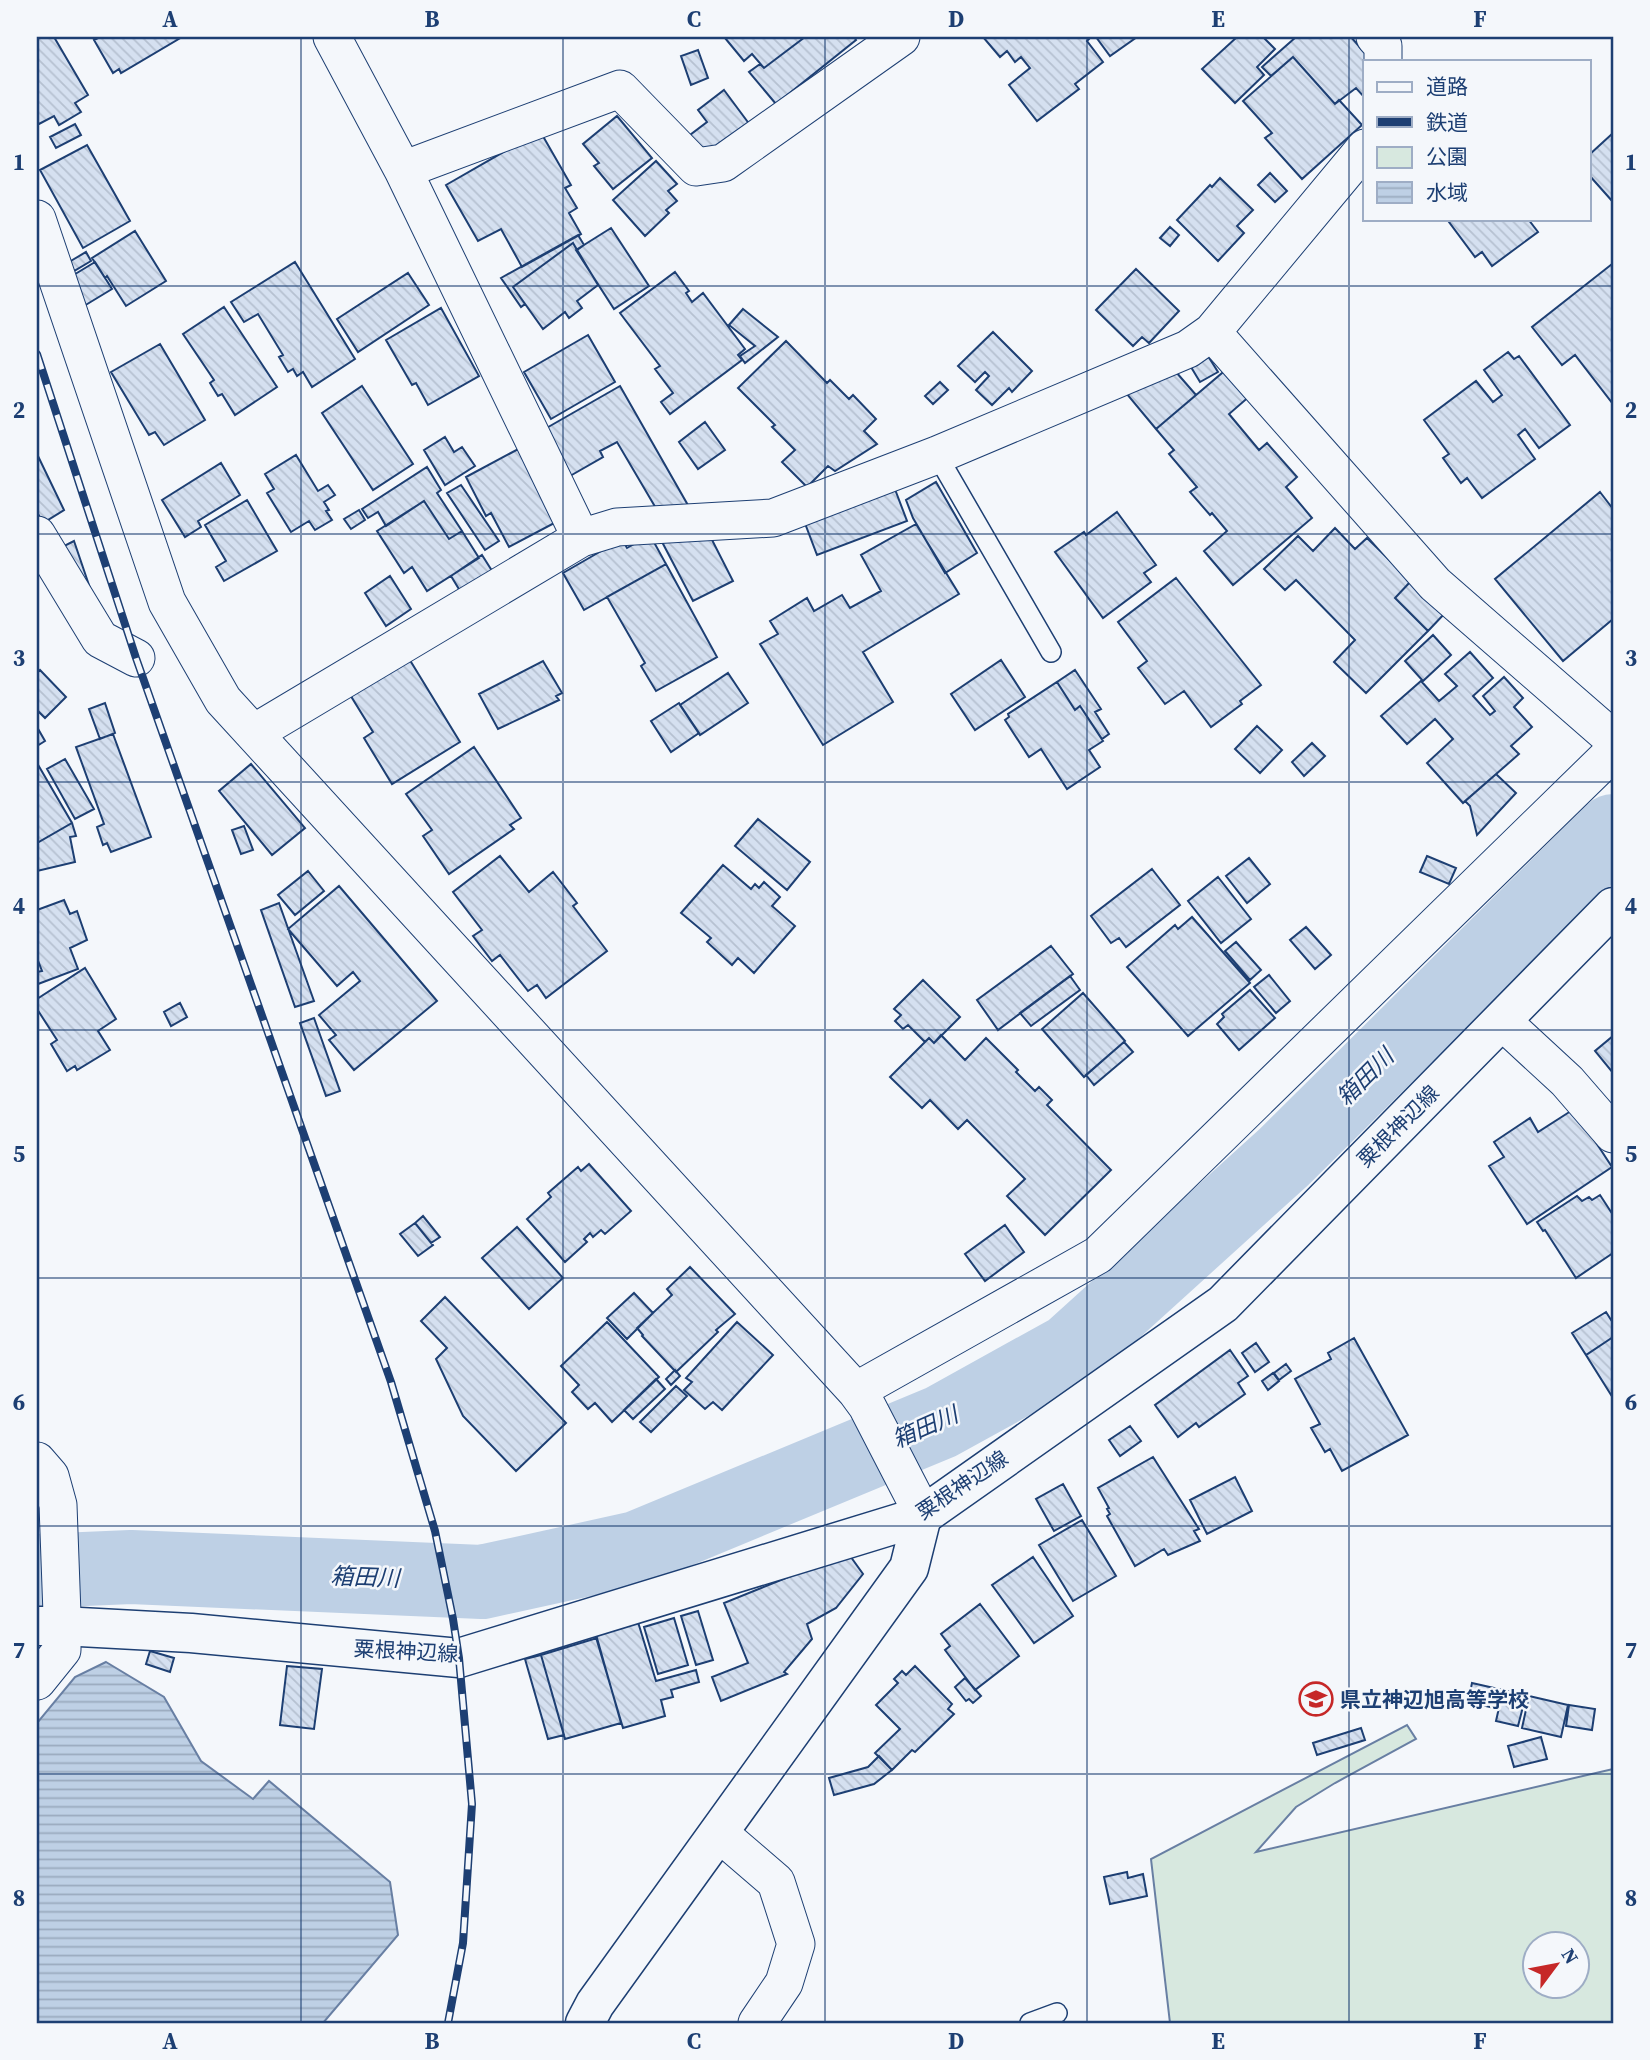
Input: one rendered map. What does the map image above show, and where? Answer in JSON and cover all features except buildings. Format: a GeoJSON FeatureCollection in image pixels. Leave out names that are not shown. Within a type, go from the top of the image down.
{"type":"FeatureCollection","features":[{"type":"Feature","properties":{"kind":"main road","name":"粟根神辺線"},"geometry":{"type":"LineString","coordinates":[[53,1622],[459,1658],[919,1508],[1223,1304],[1613,907]]}},
{"type":"Feature","properties":{"kind":"main road"},"geometry":{"type":"LineString","coordinates":[[586,2023],[595,2004],[909,1568],[919,1508]]}},
{"type":"Feature","properties":{"kind":"street"},"geometry":{"type":"LineString","coordinates":[[332,37],[403,170],[581,538]]}},
{"type":"Feature","properties":{"kind":"street"},"geometry":{"type":"LineString","coordinates":[[403,170],[620,89],[696,167],[723,163],[901,37]]}},
{"type":"Feature","properties":{"kind":"street"},"geometry":{"type":"LineString","coordinates":[[254,733],[581,538],[617,527],[773,518],[937,455],[1188,349],[1212,332],[1363,150]]}},
{"type":"Feature","properties":{"kind":"street"},"geometry":{"type":"LineString","coordinates":[[37,219],[167,602],[223,700],[861,1398],[919,1508]]}},
{"type":"Feature","properties":{"kind":"street"},"geometry":{"type":"LineString","coordinates":[[1212,332],[1435,584],[1613,739]]}},
{"type":"Feature","properties":{"kind":"street"},"geometry":{"type":"LineString","coordinates":[[37,535],[100,639],[136,658]]}},
{"type":"Feature","properties":{"kind":"street"},"geometry":{"type":"LineString","coordinates":[[861,1398],[1098,1255],[1613,752]]}},
{"type":"Feature","properties":{"kind":"street"},"geometry":{"type":"LineString","coordinates":[[1502,1021],[1567,1081],[1613,1135]]}},
{"type":"Feature","properties":{"kind":"street"},"geometry":{"type":"LineString","coordinates":[[37,1681],[62,1650],[53,1622],[46,1483]]}},
{"type":"Feature","properties":{"kind":"street"},"geometry":{"type":"LineString","coordinates":[[719,1833],[776,1882],[796,1944],[784,1983],[757,2023]]}},
{"type":"Feature","properties":{"kind":"lane"},"geometry":{"type":"LineString","coordinates":[[937,455],[1051,652]]}},
{"type":"Feature","properties":{"kind":"lane"},"geometry":{"type":"LineString","coordinates":[[1030,2023],[1057,2013]]}},
{"type":"Feature","properties":{"kind":"green space"},"geometry":{"type":"Polygon","coordinates":[[[1407,1725],[1416,1739],[1296,1807],[1256,1852],[1613,1769],[1613,2023],[1170,2023],[1151,1859],[1407,1725]]]}},
{"type":"Feature","properties":{"kind":"water"},"geometry":{"type":"Polygon","coordinates":[[[106,1662],[164,1697],[201,1761],[253,1799],[269,1781],[390,1882],[398,1935],[323,2023],[37,2023],[37,1723],[75,1677],[106,1662]]]}},
{"type":"Feature","properties":{"kind":"waterway","name":"箱田川"},"geometry":{"type":"LineString","coordinates":[[37,1571],[131,1567],[482,1582],[637,1548],[941,1422],[1071,1350],[1284,1157],[1613,831]]}},
{"type":"Feature","properties":{"kind":"railway"},"geometry":{"type":"LineString","coordinates":[[37,354],[136,658],[391,1382],[435,1531],[459,1658],[472,1804],[463,1943],[448,2023]]}},
{"type":"Feature","properties":{"kind":"place","name":"県立神辺旭高等学校"},"geometry":{"type":"Point","coordinates":[1316,1699]}}]}
